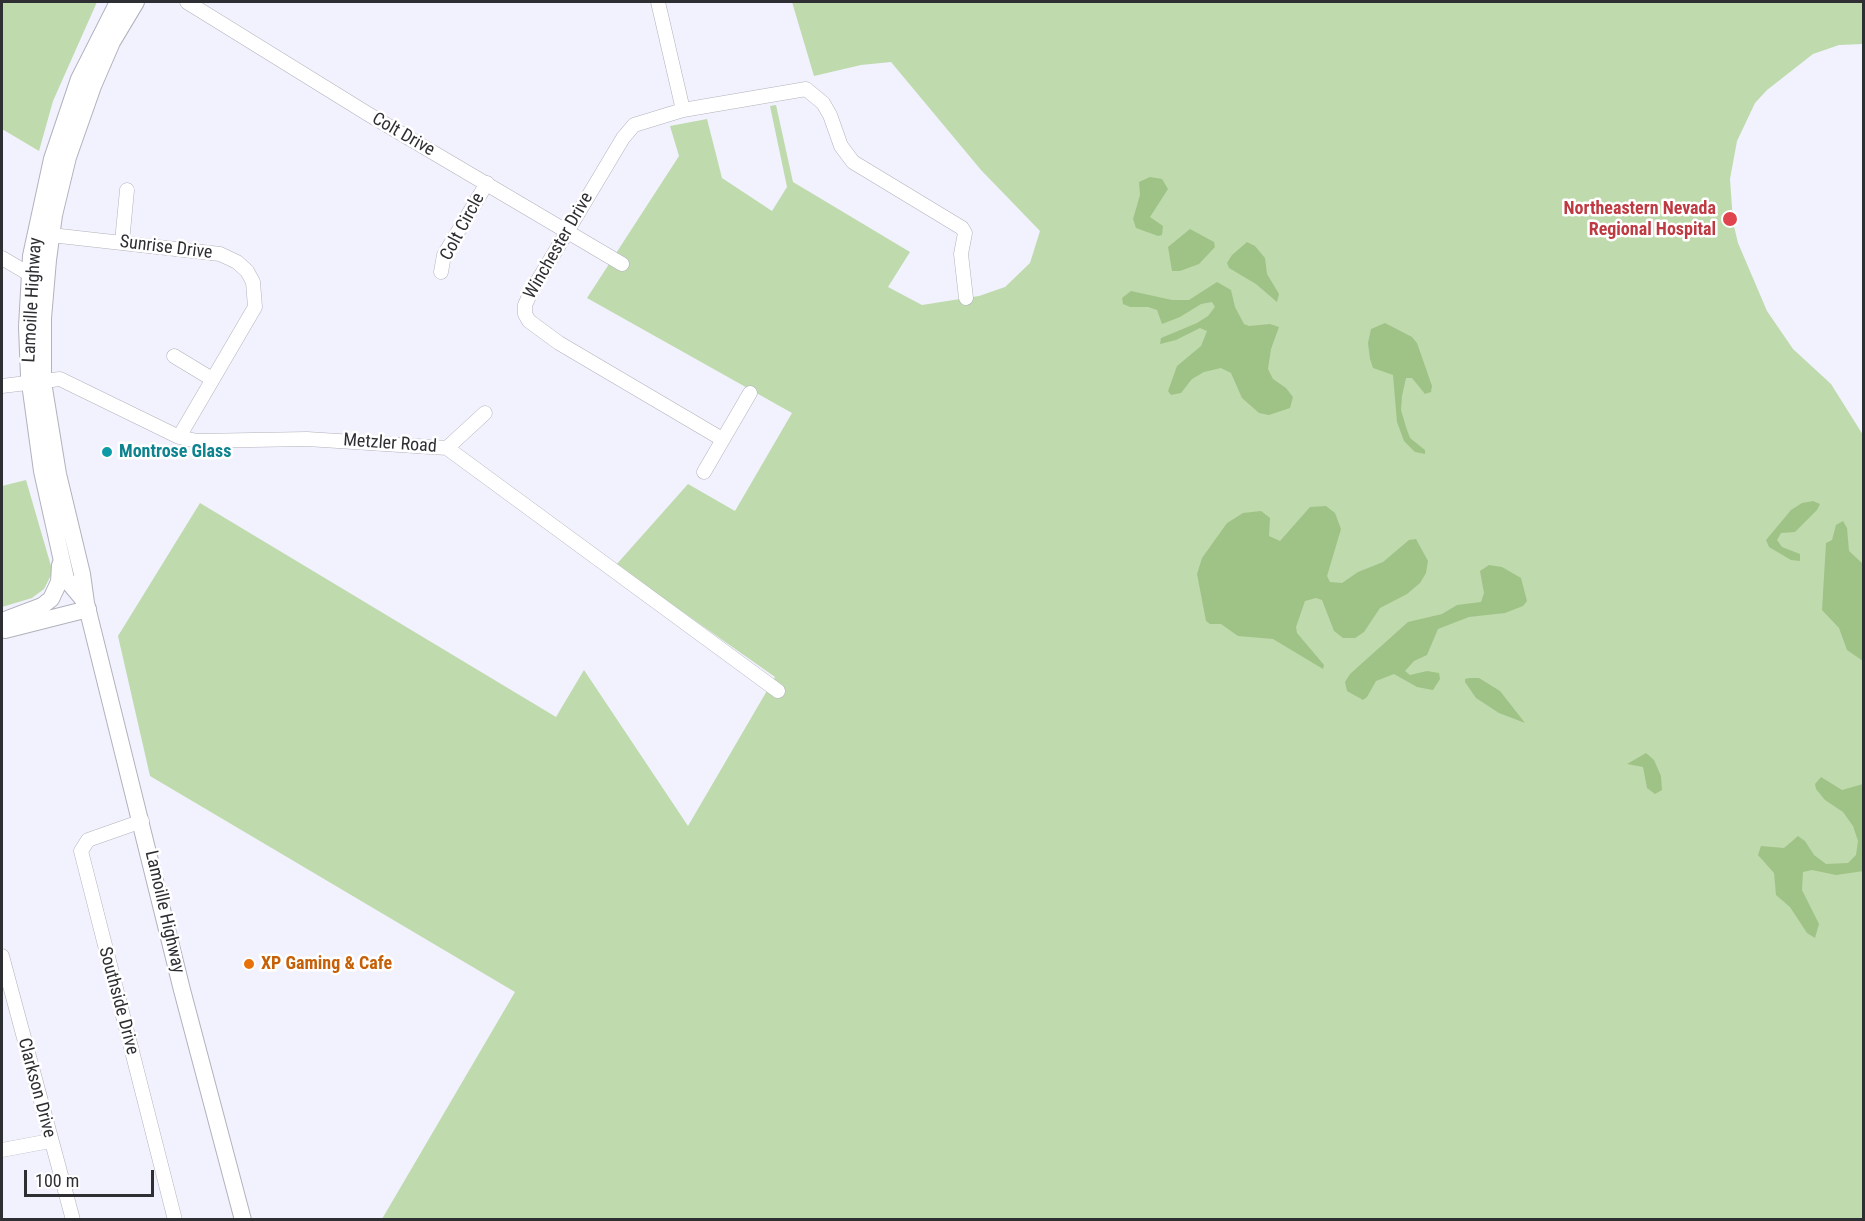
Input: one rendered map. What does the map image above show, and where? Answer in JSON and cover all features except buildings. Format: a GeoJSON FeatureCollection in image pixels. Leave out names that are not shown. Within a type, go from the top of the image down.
{"type":"FeatureCollection","features":[{"type":"Feature","properties":{"kind":"main road","name":"Lamoille Highway"},"geometry":{"type":"LineString","coordinates":[[87,606],[66,579],[42,471],[37,383],[46,284],[43,235],[52,159],[79,79],[118,2]]}},
{"type":"Feature","properties":{"kind":"main road","name":"Lamoille Highway"},"geometry":{"type":"LineString","coordinates":[[136,2],[112,42],[84,110],[68,157],[30,274],[27,327],[37,383],[73,530],[87,606],[182,990],[243,1220]]}},
{"type":"Feature","properties":{"kind":"main road"},"geometry":{"type":"LineString","coordinates":[[2,622],[42,606],[57,590],[60,564],[53,517]]}},
{"type":"Feature","properties":{"kind":"main road"},"geometry":{"type":"LineString","coordinates":[[2,622],[87,606]]}},
{"type":"Feature","properties":{"kind":"main road"},"geometry":{"type":"LineString","coordinates":[[2,631],[87,606]]}},
{"type":"Feature","properties":{"kind":"street","name":"Colt Drive"},"geometry":{"type":"LineString","coordinates":[[187,2],[368,114],[622,264]]}},
{"type":"Feature","properties":{"kind":"street"},"geometry":{"type":"LineString","coordinates":[[658,2],[683,110]]}},
{"type":"Feature","properties":{"kind":"street","name":"Winchester Drive"},"geometry":{"type":"LineString","coordinates":[[722,439],[559,343],[529,321],[525,314],[525,305],[531,292],[620,143],[634,125],[683,110],[806,89],[823,103],[831,115],[841,146],[853,162],[962,228],[965,233],[961,246],[966,298]]}},
{"type":"Feature","properties":{"kind":"street","name":"Colt Circle"},"geometry":{"type":"LineString","coordinates":[[441,272],[444,255],[487,183]]}},
{"type":"Feature","properties":{"kind":"street"},"geometry":{"type":"LineString","coordinates":[[122,242],[127,190]]}},
{"type":"Feature","properties":{"kind":"street","name":"Sunrise Drive"},"geometry":{"type":"LineString","coordinates":[[43,235],[220,254],[237,262],[247,271],[254,282],[255,307],[179,437]]}},
{"type":"Feature","properties":{"kind":"street"},"geometry":{"type":"LineString","coordinates":[[2,258],[46,284]]}},
{"type":"Feature","properties":{"kind":"street"},"geometry":{"type":"LineString","coordinates":[[174,356],[212,379]]}},
{"type":"Feature","properties":{"kind":"street","name":"Metzler Road"},"geometry":{"type":"LineString","coordinates":[[2,386],[60,379],[179,437],[196,441],[307,439],[447,448],[778,691]]}},
{"type":"Feature","properties":{"kind":"street"},"geometry":{"type":"LineString","coordinates":[[704,472],[750,393]]}},
{"type":"Feature","properties":{"kind":"street"},"geometry":{"type":"LineString","coordinates":[[447,448],[485,413]]}},
{"type":"Feature","properties":{"kind":"street","name":"Southside Drive"},"geometry":{"type":"LineString","coordinates":[[142,821],[88,840],[81,851],[88,887],[175,1220]]}},
{"type":"Feature","properties":{"kind":"street","name":"Clarkson Drive"},"geometry":{"type":"LineString","coordinates":[[2,956],[5,988],[72,1220]]}},
{"type":"Feature","properties":{"kind":"street"},"geometry":{"type":"LineString","coordinates":[[2,1150],[50,1141]]}},
{"type":"Feature","properties":{"kind":"green space"},"geometry":{"type":"Polygon","coordinates":[[[2,2],[97,2],[53,101],[39,151],[2,129],[2,2]]]}},
{"type":"Feature","properties":{"kind":"green space"},"geometry":{"type":"Polygon","coordinates":[[[792,2],[1863,2],[1863,44],[1839,45],[1813,54],[1767,90],[1755,103],[1737,141],[1730,179],[1733,222],[1738,243],[1767,311],[1793,349],[1831,384],[1863,435],[1863,1219],[382,1219],[515,992],[150,776],[118,636],[200,503],[556,717],[584,670],[688,826],[775,677],[616,565],[688,484],[735,511],[792,413],[587,298],[679,156],[670,126],[707,119],[722,178],[772,211],[787,187],[770,106],[776,105],[793,182],[910,252],[888,287],[922,305],[979,296],[1005,287],[1030,263],[1040,231],[981,170],[891,62],[861,65],[814,76],[792,2]]]}},
{"type":"Feature","properties":{"kind":"green space"},"geometry":{"type":"Polygon","coordinates":[[[1150,177],[1162,179],[1168,189],[1150,217],[1163,226],[1162,235],[1158,236],[1136,228],[1133,219],[1140,195],[1139,182],[1150,177]]]}},
{"type":"Feature","properties":{"kind":"green space"},"geometry":{"type":"Polygon","coordinates":[[[1190,229],[1214,242],[1215,247],[1199,264],[1180,271],[1172,271],[1168,247],[1190,229]]]}},
{"type":"Feature","properties":{"kind":"green space"},"geometry":{"type":"Polygon","coordinates":[[[1247,242],[1255,246],[1265,258],[1267,274],[1279,294],[1277,302],[1256,284],[1229,268],[1227,263],[1232,255],[1247,242]]]}},
{"type":"Feature","properties":{"kind":"green space"},"geometry":{"type":"Polygon","coordinates":[[[1217,282],[1231,290],[1235,307],[1244,324],[1249,326],[1270,324],[1279,327],[1271,349],[1268,369],[1273,379],[1286,388],[1293,397],[1290,408],[1269,415],[1259,413],[1242,398],[1231,373],[1221,368],[1204,372],[1192,379],[1181,393],[1171,395],[1168,391],[1177,366],[1201,346],[1207,331],[1200,328],[1176,340],[1160,344],[1161,338],[1197,323],[1208,316],[1215,307],[1212,302],[1201,304],[1180,317],[1162,324],[1157,310],[1148,307],[1130,307],[1123,304],[1122,298],[1131,291],[1172,300],[1189,300],[1217,282]]]}},
{"type":"Feature","properties":{"kind":"green space"},"geometry":{"type":"Polygon","coordinates":[[[1385,323],[1412,337],[1417,343],[1432,386],[1431,392],[1425,394],[1412,378],[1406,378],[1402,396],[1401,410],[1410,438],[1425,450],[1425,454],[1415,452],[1404,441],[1397,422],[1393,375],[1373,368],[1370,359],[1368,343],[1371,329],[1385,323]]]}},
{"type":"Feature","properties":{"kind":"green space"},"geometry":{"type":"Polygon","coordinates":[[[26,480],[51,566],[51,575],[44,589],[32,598],[2,607],[2,486],[26,480]]]}},
{"type":"Feature","properties":{"kind":"green space"},"geometry":{"type":"Polygon","coordinates":[[[1813,501],[1820,504],[1817,510],[1795,532],[1781,533],[1777,540],[1782,547],[1800,554],[1800,561],[1791,560],[1769,547],[1766,540],[1791,510],[1802,503],[1813,501]]]}},
{"type":"Feature","properties":{"kind":"green space"},"geometry":{"type":"Polygon","coordinates":[[[1326,506],[1335,513],[1341,529],[1327,576],[1330,582],[1342,583],[1358,572],[1383,562],[1409,540],[1416,539],[1428,561],[1426,573],[1420,583],[1407,594],[1380,608],[1364,632],[1355,638],[1343,638],[1334,631],[1322,600],[1316,598],[1305,601],[1296,627],[1297,633],[1324,665],[1323,669],[1273,639],[1238,636],[1221,624],[1210,624],[1206,621],[1197,574],[1202,558],[1227,523],[1243,513],[1261,511],[1270,518],[1269,536],[1280,541],[1310,507],[1326,506]]]}},
{"type":"Feature","properties":{"kind":"green space"},"geometry":{"type":"Polygon","coordinates":[[[1843,521],[1847,528],[1849,551],[1863,564],[1863,661],[1847,650],[1839,628],[1822,610],[1826,543],[1832,540],[1836,525],[1843,521]]]}},
{"type":"Feature","properties":{"kind":"green space"},"geometry":{"type":"Polygon","coordinates":[[[1489,565],[1502,567],[1521,578],[1527,601],[1523,606],[1505,613],[1469,617],[1438,629],[1427,655],[1414,661],[1405,671],[1410,675],[1427,671],[1439,673],[1440,679],[1433,690],[1417,687],[1394,674],[1376,681],[1363,700],[1347,691],[1345,682],[1350,674],[1408,622],[1442,614],[1457,605],[1481,602],[1484,593],[1480,571],[1489,565]]]}},
{"type":"Feature","properties":{"kind":"green space"},"geometry":{"type":"Polygon","coordinates":[[[1479,678],[1500,691],[1525,723],[1499,713],[1476,698],[1465,682],[1465,679],[1479,678]]]}},
{"type":"Feature","properties":{"kind":"green space"},"geometry":{"type":"Polygon","coordinates":[[[1646,753],[1654,760],[1661,776],[1662,790],[1655,794],[1647,788],[1643,767],[1627,764],[1646,753]]]}},
{"type":"Feature","properties":{"kind":"green space"},"geometry":{"type":"Polygon","coordinates":[[[1821,777],[1842,790],[1863,784],[1864,871],[1836,875],[1812,870],[1803,872],[1802,890],[1819,924],[1815,938],[1807,933],[1790,907],[1776,895],[1774,873],[1758,855],[1761,846],[1784,848],[1798,836],[1805,841],[1814,855],[1826,864],[1848,863],[1856,855],[1858,841],[1853,826],[1843,812],[1825,800],[1816,789],[1815,784],[1821,777]]]}},
{"type":"Feature","properties":{"kind":"place","name":"Northeastern Nevada Regional Hospital"},"geometry":{"type":"Point","coordinates":[1730,219]}},
{"type":"Feature","properties":{"kind":"place","name":"Montrose Glass"},"geometry":{"type":"Point","coordinates":[107,452]}},
{"type":"Feature","properties":{"kind":"place","name":"XP Gaming & Cafe"},"geometry":{"type":"Point","coordinates":[249,964]}}]}
